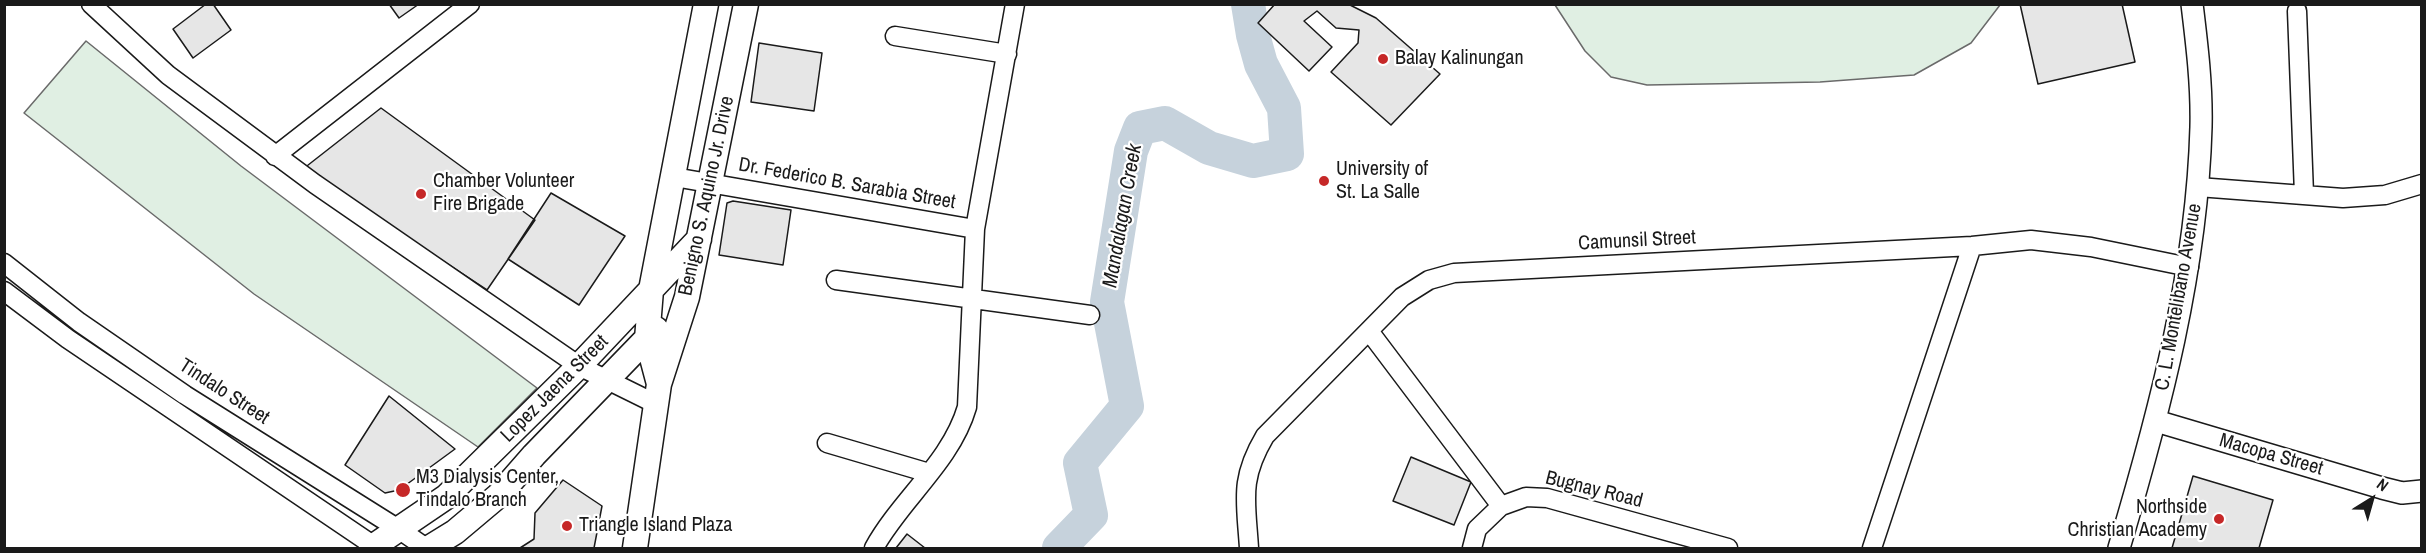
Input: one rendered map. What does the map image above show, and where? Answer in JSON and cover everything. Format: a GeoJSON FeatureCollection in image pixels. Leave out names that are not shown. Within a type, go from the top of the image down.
{"type":"FeatureCollection","features":[{"type":"Feature","properties":{"kind":"main road","name":"Benigno S. Aquino Jr. Drive"},"geometry":{"type":"LineString","coordinates":[[658,394],[647,339],[651,290],[706,4]]}},
{"type":"Feature","properties":{"kind":"main road","name":"Benigno S. Aquino Jr. Drive"},"geometry":{"type":"LineString","coordinates":[[635,549],[658,394],[687,297],[746,4]]}},
{"type":"Feature","properties":{"kind":"main road","name":"Lopez Jaena Street"},"geometry":{"type":"LineString","coordinates":[[374,548],[446,497],[579,366],[699,239]]}},
{"type":"Feature","properties":{"kind":"main road","name":"Lopez Jaena Street"},"geometry":{"type":"LineString","coordinates":[[428,549],[455,532],[499,495],[534,455],[687,297]]}},
{"type":"Feature","properties":{"kind":"main road"},"geometry":{"type":"LineString","coordinates":[[511,434],[534,455]]}},
{"type":"Feature","properties":{"kind":"street"},"geometry":{"type":"LineString","coordinates":[[91,4],[168,75],[275,156],[579,366],[607,380],[658,394]]}},
{"type":"Feature","properties":{"kind":"street"},"geometry":{"type":"LineString","coordinates":[[275,156],[470,4]]}},
{"type":"Feature","properties":{"kind":"street"},"geometry":{"type":"LineString","coordinates":[[874,549],[902,505],[952,443],[961,427],[966,407],[975,229],[1015,4]]}},
{"type":"Feature","properties":{"kind":"street","name":"C. L. Montelibano Avenue"},"geometry":{"type":"LineString","coordinates":[[2119,549],[2156,422],[2189,267],[2198,186],[2201,125],[2199,66],[2192,4]]}},
{"type":"Feature","properties":{"kind":"street"},"geometry":{"type":"LineString","coordinates":[[2297,11],[2304,194]]}},
{"type":"Feature","properties":{"kind":"street"},"geometry":{"type":"LineString","coordinates":[[895,36],[1006,54]]}},
{"type":"Feature","properties":{"kind":"street","name":"Dr. Federico B. Sarabia Street"},"geometry":{"type":"LineString","coordinates":[[674,177],[975,229]]}},
{"type":"Feature","properties":{"kind":"street"},"geometry":{"type":"LineString","coordinates":[[2198,186],[2353,197],[2385,195],[2421,184]]}},
{"type":"Feature","properties":{"kind":"street","name":"Camunsil Street"},"geometry":{"type":"LineString","coordinates":[[1249,549],[1245,485],[1252,459],[1265,436],[1402,297],[1429,280],[1454,273],[1972,246],[2031,240],[2091,248],[2189,267]]}},
{"type":"Feature","properties":{"kind":"street"},"geometry":{"type":"LineString","coordinates":[[1872,549],[1972,246]]}},
{"type":"Feature","properties":{"kind":"street","name":"Tindalo Street"},"geometry":{"type":"LineString","coordinates":[[4,263],[79,322],[185,395],[428,549]]}},
{"type":"Feature","properties":{"kind":"street"},"geometry":{"type":"LineString","coordinates":[[836,280],[1090,315]]}},
{"type":"Feature","properties":{"kind":"street"},"geometry":{"type":"LineString","coordinates":[[4,291],[68,339],[374,548]]}},
{"type":"Feature","properties":{"kind":"street"},"geometry":{"type":"LineString","coordinates":[[68,339],[79,322]]}},
{"type":"Feature","properties":{"kind":"street"},"geometry":{"type":"LineString","coordinates":[[1369,331],[1501,506]]}},
{"type":"Feature","properties":{"kind":"street"},"geometry":{"type":"LineString","coordinates":[[174,411],[185,395]]}},
{"type":"Feature","properties":{"kind":"street","name":"Macopa Street"},"geometry":{"type":"LineString","coordinates":[[2156,422],[2382,488],[2402,493],[2421,491]]}},
{"type":"Feature","properties":{"kind":"street"},"geometry":{"type":"LineString","coordinates":[[827,443],[929,473]]}},
{"type":"Feature","properties":{"kind":"street","name":"Bugnay Road"},"geometry":{"type":"LineString","coordinates":[[1472,549],[1477,529],[1501,506],[1526,498],[1547,498],[1728,549]]}},
{"type":"Feature","properties":{"kind":"green space"},"geometry":{"type":"Polygon","coordinates":[[[1555,5],[2000,5],[1971,43],[1914,75],[1820,82],[1647,85],[1611,77],[1585,51],[1555,5]]]}},
{"type":"Feature","properties":{"kind":"green space"},"geometry":{"type":"Polygon","coordinates":[[[86,41],[241,166],[537,388],[478,447],[254,294],[24,113],[86,41]]]}},
{"type":"Feature","properties":{"kind":"building"},"geometry":{"type":"Polygon","coordinates":[[[206,4],[213,4],[231,30],[193,58],[173,29],[206,4]]]}},
{"type":"Feature","properties":{"kind":"building"},"geometry":{"type":"Polygon","coordinates":[[[389,4],[419,4],[399,18],[389,4]]]}},
{"type":"Feature","properties":{"kind":"building","name":"Balay Kalinungan"},"geometry":{"type":"Polygon","coordinates":[[[1275,4],[1348,4],[1376,18],[1440,74],[1391,125],[1331,72],[1358,43],[1359,30],[1336,28],[1317,11],[1304,21],[1332,47],[1309,71],[1258,23],[1275,4]]]}},
{"type":"Feature","properties":{"kind":"building"},"geometry":{"type":"Polygon","coordinates":[[[2020,4],[2122,4],[2135,62],[2038,84],[2020,4]]]}},
{"type":"Feature","properties":{"kind":"building"},"geometry":{"type":"Polygon","coordinates":[[[759,43],[822,53],[814,111],[751,102],[759,43]]]}},
{"type":"Feature","properties":{"kind":"building","name":"Chamber Volunteer Fire Brigade"},"geometry":{"type":"Polygon","coordinates":[[[381,108],[535,220],[487,290],[303,169],[381,108]]]}},
{"type":"Feature","properties":{"kind":"building"},"geometry":{"type":"Polygon","coordinates":[[[551,193],[625,236],[579,305],[508,259],[551,193]]]}},
{"type":"Feature","properties":{"kind":"building"},"geometry":{"type":"Polygon","coordinates":[[[733,201],[791,210],[783,265],[719,255],[727,203],[733,201]]]}},
{"type":"Feature","properties":{"kind":"building"},"geometry":{"type":"Polygon","coordinates":[[[389,396],[455,449],[399,490],[385,493],[345,465],[389,396]]]}},
{"type":"Feature","properties":{"kind":"building"},"geometry":{"type":"Polygon","coordinates":[[[1411,457],[1471,482],[1454,525],[1393,501],[1411,457]]]}},
{"type":"Feature","properties":{"kind":"building"},"geometry":{"type":"Polygon","coordinates":[[[2193,476],[2273,500],[2259,548],[2172,548],[2193,476]]]}},
{"type":"Feature","properties":{"kind":"building","name":"Triangle Island Plaza"},"geometry":{"type":"Polygon","coordinates":[[[563,480],[602,506],[594,548],[520,548],[534,539],[535,513],[563,480]]]}},
{"type":"Feature","properties":{"kind":"building"},"geometry":{"type":"Polygon","coordinates":[[[907,534],[925,548],[896,548],[907,534]]]}},
{"type":"Feature","properties":{"kind":"waterway","name":"Mandalagan Creek"},"geometry":{"type":"LineString","coordinates":[[1059,548],[1091,515],[1080,463],[1127,406],[1107,302],[1131,151],[1140,128],[1165,123],[1209,148],[1253,161],[1287,154],[1284,108],[1261,64],[1248,4]]}},
{"type":"Feature","properties":{"kind":"place","name":"Balay Kalinungan"},"geometry":{"type":"Point","coordinates":[1383,59]}},
{"type":"Feature","properties":{"kind":"place","name":"University of St. La Salle"},"geometry":{"type":"Point","coordinates":[1324,181]}},
{"type":"Feature","properties":{"kind":"place","name":"Chamber Volunteer Fire Brigade"},"geometry":{"type":"Point","coordinates":[421,194]}},
{"type":"Feature","properties":{"kind":"place","name":"M3 Dialysis Center, Tindalo Branch"},"geometry":{"type":"Point","coordinates":[403,490]}},
{"type":"Feature","properties":{"kind":"place","name":"Northside Christian Academy"},"geometry":{"type":"Point","coordinates":[2219,519]}},
{"type":"Feature","properties":{"kind":"place","name":"Triangle Island Plaza"},"geometry":{"type":"Point","coordinates":[567,526]}}]}
